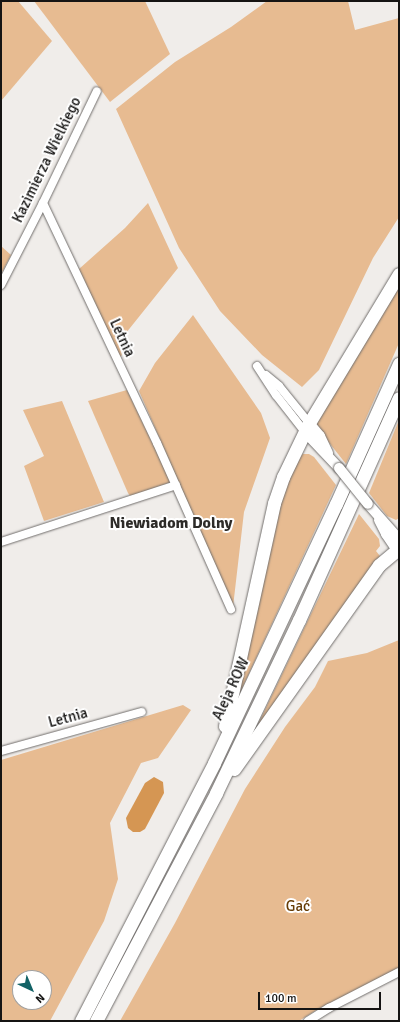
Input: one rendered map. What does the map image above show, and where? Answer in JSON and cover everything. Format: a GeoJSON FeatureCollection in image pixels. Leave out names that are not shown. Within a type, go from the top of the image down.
{"type":"FeatureCollection","features":[{"type":"Feature","properties":{"kind":"main road"},"geometry":{"type":"LineString","coordinates":[[214,763],[231,703],[274,503],[285,471],[307,428],[399,274]]}},
{"type":"Feature","properties":{"kind":"main road","name":"Aleja ROW"},"geometry":{"type":"LineString","coordinates":[[81,1021],[214,763],[336,504],[399,364]]}},
{"type":"Feature","properties":{"kind":"main road","name":"Aleja ROW"},"geometry":{"type":"LineString","coordinates":[[96,1021],[216,793],[299,620],[399,398]]}},
{"type":"Feature","properties":{"kind":"main road"},"geometry":{"type":"LineString","coordinates":[[216,793],[268,723],[379,565],[398,543]]}},
{"type":"Feature","properties":{"kind":"street","name":"Kazimierza Wielkiego"},"geometry":{"type":"LineString","coordinates":[[1,284],[43,203],[97,90]]}},
{"type":"Feature","properties":{"kind":"street","name":"Letnia"},"geometry":{"type":"LineString","coordinates":[[43,203],[176,485],[231,609]]}},
{"type":"Feature","properties":{"kind":"street"},"geometry":{"type":"LineString","coordinates":[[307,428],[279,386],[257,366],[276,395],[307,428],[320,436],[328,455],[378,517],[386,534],[398,543]]}},
{"type":"Feature","properties":{"kind":"street"},"geometry":{"type":"LineString","coordinates":[[1,542],[176,485]]}},
{"type":"Feature","properties":{"kind":"street","name":"Letnia"},"geometry":{"type":"LineString","coordinates":[[1,751],[142,712]]}},
{"type":"Feature","properties":{"kind":"street"},"geometry":{"type":"LineString","coordinates":[[308,1021],[329,1008],[399,972]]}},
{"type":"Feature","properties":{"kind":"green space"},"geometry":{"type":"Polygon","coordinates":[[[1,1],[18,1],[52,41],[1,101],[1,1]]]}},
{"type":"Feature","properties":{"kind":"green space"},"geometry":{"type":"Polygon","coordinates":[[[34,1],[145,1],[170,54],[110,102],[34,1]]]}},
{"type":"Feature","properties":{"kind":"green space"},"geometry":{"type":"Polygon","coordinates":[[[267,1],[348,1],[355,30],[399,18],[399,217],[373,258],[319,370],[302,387],[262,355],[220,311],[179,248],[116,109],[175,62],[231,27],[267,1]]]}},
{"type":"Feature","properties":{"kind":"green space"},"geometry":{"type":"Polygon","coordinates":[[[148,203],[178,268],[118,343],[122,355],[120,357],[79,269],[125,228],[148,203]]]}},
{"type":"Feature","properties":{"kind":"green space"},"geometry":{"type":"Polygon","coordinates":[[[1,246],[11,255],[1,274],[1,246]]]}},
{"type":"Feature","properties":{"kind":"green space"},"geometry":{"type":"Polygon","coordinates":[[[399,283],[399,343],[346,464],[315,425],[399,283]]]}},
{"type":"Feature","properties":{"kind":"green space"},"geometry":{"type":"Polygon","coordinates":[[[193,315],[261,413],[270,438],[244,512],[233,607],[139,391],[155,363],[193,315]]]}},
{"type":"Feature","properties":{"kind":"green space"},"geometry":{"type":"Polygon","coordinates":[[[127,390],[171,482],[131,497],[88,401],[127,390]]]}},
{"type":"Feature","properties":{"kind":"green space"},"geometry":{"type":"Polygon","coordinates":[[[62,401],[104,502],[44,521],[24,466],[44,456],[23,410],[62,401]]]}},
{"type":"Feature","properties":{"kind":"green space"},"geometry":{"type":"Polygon","coordinates":[[[399,420],[399,518],[396,520],[387,516],[369,493],[399,420]]]}},
{"type":"Feature","properties":{"kind":"green space"},"geometry":{"type":"Polygon","coordinates":[[[303,454],[309,454],[314,457],[336,485],[233,708],[279,505],[297,458],[303,454]]]}},
{"type":"Feature","properties":{"kind":"green space"},"geometry":{"type":"Polygon","coordinates":[[[359,514],[379,539],[380,546],[376,551],[380,556],[249,743],[359,514]]]}},
{"type":"Feature","properties":{"kind":"green space","name":"Gać"},"geometry":{"type":"Polygon","coordinates":[[[399,640],[399,969],[318,1009],[299,1021],[120,1021],[175,923],[245,789],[285,727],[315,687],[328,661],[367,653],[399,640]]]}},
{"type":"Feature","properties":{"kind":"green space"},"geometry":{"type":"Polygon","coordinates":[[[183,705],[191,710],[158,758],[141,763],[110,823],[118,879],[104,921],[50,1021],[1,1021],[1,760],[183,705]]]}},
{"type":"Feature","properties":{"kind":"shaded area"},"geometry":{"type":"Polygon","coordinates":[[[154,777],[163,782],[164,793],[145,829],[140,832],[133,832],[128,828],[126,818],[145,783],[154,777]]]}},
{"type":"Feature","properties":{"kind":"district","name":"Niewiadom Dolny"},"geometry":{"type":"Point","coordinates":[171,523]}}]}
